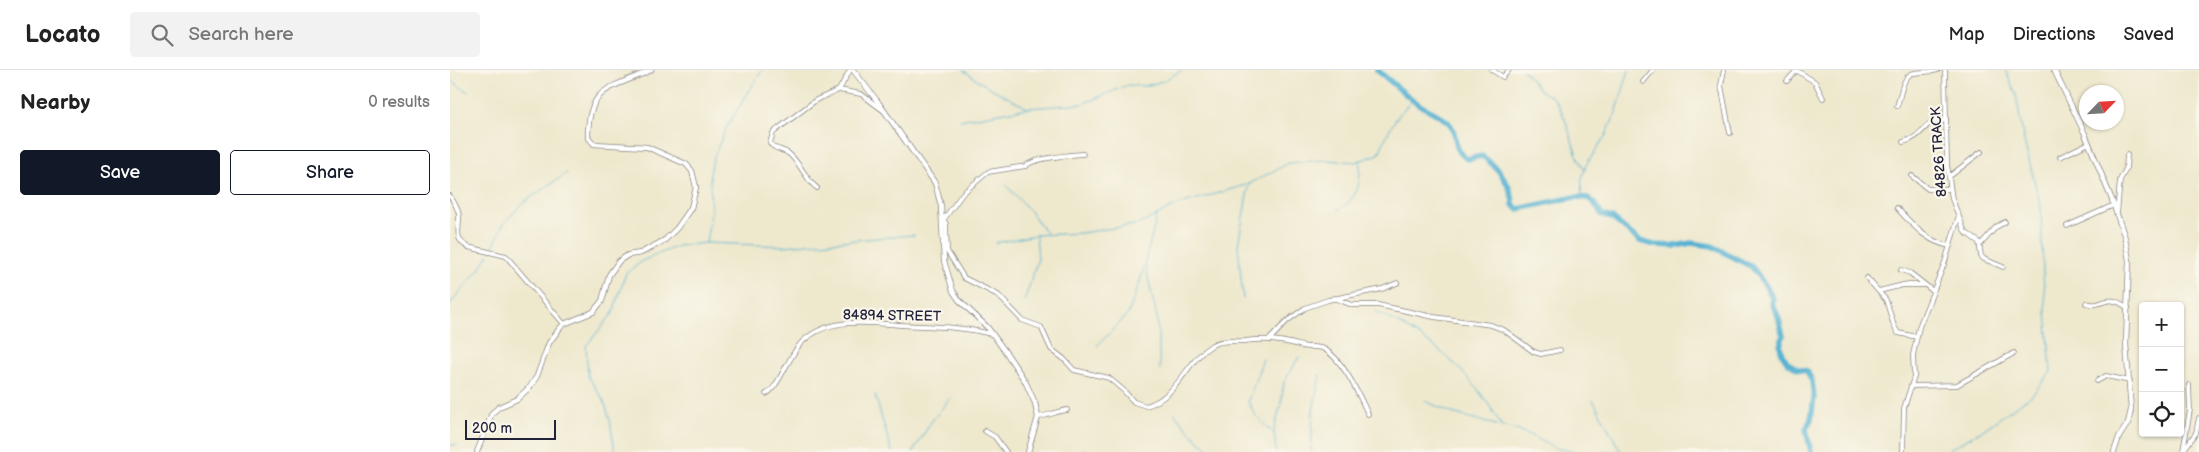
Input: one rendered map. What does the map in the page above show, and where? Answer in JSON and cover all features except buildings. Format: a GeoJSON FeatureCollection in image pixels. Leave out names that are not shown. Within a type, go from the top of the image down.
{"type":"FeatureCollection","features":[{"type":"Feature","properties":{"kind":"street"},"geometry":{"type":"LineString","coordinates":[[477,452],[492,412],[517,399],[530,387],[537,376],[549,343],[564,324],[593,312],[602,300],[609,275],[614,266],[623,257],[640,253],[671,236],[686,216],[694,200],[696,187],[694,178],[692,171],[686,164],[647,147],[594,144],[588,137],[591,107],[597,97],[613,86],[651,70]]}},
{"type":"Feature","properties":{"kind":"street"},"geometry":{"type":"LineString","coordinates":[[840,90],[852,70],[885,112],[935,183],[943,218],[947,250],[966,280],[980,284],[998,295],[1022,320],[1041,327],[1051,349],[1074,370],[1108,378],[1134,402],[1150,405],[1168,394],[1199,356],[1214,343],[1288,341],[1324,349],[1328,352],[1343,366],[1368,414]]}},
{"type":"Feature","properties":{"kind":"street"},"geometry":{"type":"LineString","coordinates":[[1492,70],[1503,77],[1509,70]]}},
{"type":"Feature","properties":{"kind":"street"},"geometry":{"type":"LineString","coordinates":[[1643,82],[1653,70]]}},
{"type":"Feature","properties":{"kind":"street"},"geometry":{"type":"LineString","coordinates":[[1724,70],[1722,85],[1730,134]]}},
{"type":"Feature","properties":{"kind":"street"},"geometry":{"type":"LineString","coordinates":[[1897,106],[1905,79],[1911,72],[1938,70]]}},
{"type":"Feature","properties":{"kind":"street","name":"84826 TRACK"},"geometry":{"type":"LineString","coordinates":[[1945,70],[1947,164],[1950,176],[1950,189],[1958,218],[1965,232],[1978,240],[1981,256],[2003,267]]}},
{"type":"Feature","properties":{"kind":"street"},"geometry":{"type":"LineString","coordinates":[[2054,70],[2118,214],[2129,260],[2126,344],[2132,404],[2130,417],[2118,437],[2114,452]]}},
{"type":"Feature","properties":{"kind":"street"},"geometry":{"type":"LineString","coordinates":[[1787,81],[1796,71],[1815,82],[1824,98]]}},
{"type":"Feature","properties":{"kind":"street"},"geometry":{"type":"LineString","coordinates":[[817,188],[787,153],[772,147],[770,138],[779,128],[816,100],[840,90],[861,94],[885,112]]}},
{"type":"Feature","properties":{"kind":"street"},"geometry":{"type":"LineString","coordinates":[[1903,142],[1918,136],[1932,121],[1941,122],[1946,118]]}},
{"type":"Feature","properties":{"kind":"street"},"geometry":{"type":"LineString","coordinates":[[2060,157],[2088,143]]}},
{"type":"Feature","properties":{"kind":"street"},"geometry":{"type":"LineString","coordinates":[[1950,176],[1981,152]]}},
{"type":"Feature","properties":{"kind":"street"},"geometry":{"type":"LineString","coordinates":[[1028,452],[1038,417],[1035,403],[1025,381],[978,316],[959,300],[949,281],[942,247],[943,218],[963,193],[988,172],[1026,166],[1029,162],[1083,154]]}},
{"type":"Feature","properties":{"kind":"street"},"geometry":{"type":"LineString","coordinates":[[2118,214],[2120,180],[2126,170],[2127,155]]}},
{"type":"Feature","properties":{"kind":"street"},"geometry":{"type":"LineString","coordinates":[[1912,176],[1925,188],[1950,189]]}},
{"type":"Feature","properties":{"kind":"street"},"geometry":{"type":"LineString","coordinates":[[450,196],[459,214],[458,240],[468,247],[506,256],[564,324]]}},
{"type":"Feature","properties":{"kind":"street"},"geometry":{"type":"LineString","coordinates":[[2067,226],[2114,206]]}},
{"type":"Feature","properties":{"kind":"street"},"geometry":{"type":"LineString","coordinates":[[1897,208],[1924,235],[1938,243],[1950,246]]}},
{"type":"Feature","properties":{"kind":"street"},"geometry":{"type":"LineString","coordinates":[[1903,451],[1904,408],[1914,378],[1913,355],[1917,337],[1950,246],[1958,218]]}},
{"type":"Feature","properties":{"kind":"street"},"geometry":{"type":"LineString","coordinates":[[1980,244],[1986,240],[1996,226],[2005,222]]}},
{"type":"Feature","properties":{"kind":"street"},"geometry":{"type":"LineString","coordinates":[[1901,270],[1910,273],[1924,286],[1933,291]]}},
{"type":"Feature","properties":{"kind":"street"},"geometry":{"type":"LineString","coordinates":[[1867,278],[1889,305],[1896,330],[1900,334],[1917,337]]}},
{"type":"Feature","properties":{"kind":"street"},"geometry":{"type":"LineString","coordinates":[[1270,340],[1298,312],[1321,301],[1382,289],[1397,283]]}},
{"type":"Feature","properties":{"kind":"street"},"geometry":{"type":"LineString","coordinates":[[1879,291],[1903,285],[1924,286]]}},
{"type":"Feature","properties":{"kind":"street"},"geometry":{"type":"LineString","coordinates":[[1334,298],[1352,305],[1378,305],[1434,317],[1491,325],[1504,330],[1534,352],[1542,354],[1560,350]]}},
{"type":"Feature","properties":{"kind":"street"},"geometry":{"type":"LineString","coordinates":[[2086,303],[2094,305],[2104,300],[2116,300],[2128,308]]}},
{"type":"Feature","properties":{"kind":"street","name":"84894 STREET"},"geometry":{"type":"LineString","coordinates":[[766,394],[771,392],[778,382],[794,350],[820,329],[833,325],[864,322],[937,325],[970,328],[991,334]]}},
{"type":"Feature","properties":{"kind":"street"},"geometry":{"type":"LineString","coordinates":[[1912,386],[1957,386],[2014,354]]}},
{"type":"Feature","properties":{"kind":"street"},"geometry":{"type":"LineString","coordinates":[[2097,381],[2106,376],[2121,381],[2130,381]]}},
{"type":"Feature","properties":{"kind":"street"},"geometry":{"type":"LineString","coordinates":[[2183,451],[2190,410],[2188,385]]}},
{"type":"Feature","properties":{"kind":"street"},"geometry":{"type":"LineString","coordinates":[[1038,417],[1067,410]]}},
{"type":"Feature","properties":{"kind":"street"},"geometry":{"type":"LineString","coordinates":[[2183,451],[2196,433],[2199,418]]}},
{"type":"Feature","properties":{"kind":"street"},"geometry":{"type":"LineString","coordinates":[[985,431],[995,437],[1006,452]]}},
{"type":"Feature","properties":{"kind":"waterway"},"geometry":{"type":"LineString","coordinates":[[706,243],[711,212],[710,174],[713,159],[725,130],[762,70]]}},
{"type":"Feature","properties":{"kind":"waterway"},"geometry":{"type":"LineString","coordinates":[[963,70],[980,82],[1027,108]]}},
{"type":"Feature","properties":{"kind":"waterway"},"geometry":{"type":"LineString","coordinates":[[960,120],[1028,108],[1082,104],[1128,85],[1145,86],[1163,81],[1182,70]]}},
{"type":"Feature","properties":{"kind":"waterway"},"geometry":{"type":"LineString","coordinates":[[1377,70],[1417,103],[1449,123],[1462,155],[1467,159],[1482,156],[1493,165],[1507,184],[1513,205],[1518,209],[1575,197],[1588,198],[1602,215],[1612,218],[1640,241],[1654,245],[1676,246],[1691,243],[1712,246],[1752,267],[1773,299],[1772,304],[1778,316],[1783,336],[1780,346],[1782,354],[1788,363],[1798,369],[1807,371],[1812,381],[1814,398],[1811,419],[1806,429],[1811,452]]}},
{"type":"Feature","properties":{"kind":"waterway"},"geometry":{"type":"LineString","coordinates":[[1523,70],[1541,91],[1556,101],[1566,121],[1580,162],[1585,170]]}},
{"type":"Feature","properties":{"kind":"waterway"},"geometry":{"type":"LineString","coordinates":[[1581,198],[1582,178],[1586,165],[1606,135],[1616,113],[1629,70]]}},
{"type":"Feature","properties":{"kind":"waterway"},"geometry":{"type":"LineString","coordinates":[[1948,452],[1951,448],[1980,432],[2032,395],[2051,372],[2043,274],[2041,207],[2023,137],[2016,94],[2005,70]]}},
{"type":"Feature","properties":{"kind":"waterway"},"geometry":{"type":"LineString","coordinates":[[450,80],[468,92]]}},
{"type":"Feature","properties":{"kind":"waterway"},"geometry":{"type":"LineString","coordinates":[[995,243],[1036,235],[1081,233],[1140,224],[1177,205],[1249,184],[1289,163],[1324,160],[1356,162],[1379,154],[1393,124],[1414,99]]}},
{"type":"Feature","properties":{"kind":"waterway"},"geometry":{"type":"LineString","coordinates":[[1338,210],[1355,195],[1359,183],[1360,160]]}},
{"type":"Feature","properties":{"kind":"waterway"},"geometry":{"type":"LineString","coordinates":[[491,251],[504,223],[523,203],[567,173]]}},
{"type":"Feature","properties":{"kind":"waterway"},"geometry":{"type":"LineString","coordinates":[[1243,299],[1238,245],[1249,184]]}},
{"type":"Feature","properties":{"kind":"waterway"},"geometry":{"type":"LineString","coordinates":[[1006,185],[1029,210],[1047,234]]}},
{"type":"Feature","properties":{"kind":"waterway"},"geometry":{"type":"LineString","coordinates":[[1097,346],[1128,314],[1140,282],[1157,216]]}},
{"type":"Feature","properties":{"kind":"waterway"},"geometry":{"type":"LineString","coordinates":[[615,452],[610,420],[604,401],[588,376],[586,346],[613,313],[626,273],[644,260],[678,246],[706,243],[784,246],[914,235]]}},
{"type":"Feature","properties":{"kind":"waterway"},"geometry":{"type":"LineString","coordinates":[[1024,302],[1038,259],[1036,235]]}},
{"type":"Feature","properties":{"kind":"waterway"},"geometry":{"type":"LineString","coordinates":[[450,304],[481,267],[489,254]]}},
{"type":"Feature","properties":{"kind":"waterway"},"geometry":{"type":"LineString","coordinates":[[1145,264],[1157,317],[1160,369]]}},
{"type":"Feature","properties":{"kind":"waterway"},"geometry":{"type":"LineString","coordinates":[[1376,312],[1416,334],[1449,359],[1478,390],[1503,428]]}},
{"type":"Feature","properties":{"kind":"waterway"},"geometry":{"type":"LineString","coordinates":[[1276,452],[1274,430],[1281,404],[1284,382],[1299,357]]}},
{"type":"Feature","properties":{"kind":"waterway"},"geometry":{"type":"LineString","coordinates":[[1263,359],[1248,401],[1255,415],[1273,433]]}},
{"type":"Feature","properties":{"kind":"waterway"},"geometry":{"type":"LineString","coordinates":[[1311,452],[1313,411],[1320,375]]}},
{"type":"Feature","properties":{"kind":"waterway"},"geometry":{"type":"LineString","coordinates":[[875,395],[892,452]]}},
{"type":"Feature","properties":{"kind":"waterway"},"geometry":{"type":"LineString","coordinates":[[913,452],[931,422],[951,397]]}},
{"type":"Feature","properties":{"kind":"waterway"},"geometry":{"type":"LineString","coordinates":[[1593,400],[1621,452]]}},
{"type":"Feature","properties":{"kind":"waterway"},"geometry":{"type":"LineString","coordinates":[[1425,401],[1452,413],[1526,433],[1555,448],[1575,452]]}},
{"type":"Feature","properties":{"kind":"waterway"},"geometry":{"type":"LineString","coordinates":[[1174,413],[1198,440],[1214,452]]}},
{"type":"Feature","properties":{"kind":"waterway"},"geometry":{"type":"LineString","coordinates":[[450,445],[457,445]]}},
{"type":"Feature","properties":{"kind":"waterway"},"geometry":{"type":"LineString","coordinates":[[1084,448],[1088,452]]}},
{"type":"Feature","properties":{"kind":"waterway"},"geometry":{"type":"LineString","coordinates":[[1601,452],[1619,452]]}}]}
